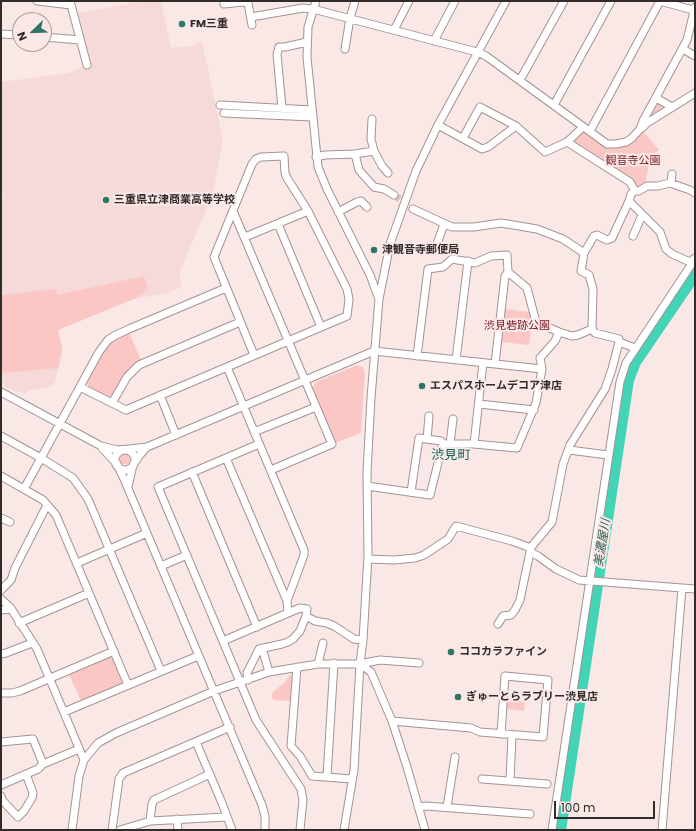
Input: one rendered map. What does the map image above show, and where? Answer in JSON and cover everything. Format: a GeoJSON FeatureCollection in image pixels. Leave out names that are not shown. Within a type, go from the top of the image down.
{"type":"FeatureCollection","features":[{"type":"Feature","properties":{"kind":"street"},"geometry":{"type":"LineString","coordinates":[[37,1],[70,3],[87,65]]}},
{"type":"Feature","properties":{"kind":"street"},"geometry":{"type":"LineString","coordinates":[[316,1],[308,27],[307,42],[316,157],[322,178],[370,275],[379,300]]}},
{"type":"Feature","properties":{"kind":"street"},"geometry":{"type":"LineString","coordinates":[[345,49],[350,18],[355,1]]}},
{"type":"Feature","properties":{"kind":"street"},"geometry":{"type":"LineString","coordinates":[[394,30],[409,1]]}},
{"type":"Feature","properties":{"kind":"street"},"geometry":{"type":"LineString","coordinates":[[434,41],[455,1]]}},
{"type":"Feature","properties":{"kind":"street"},"geometry":{"type":"LineString","coordinates":[[344,830],[352,780],[363,640],[368,559],[367,486],[374,351],[379,300],[390,244],[416,171],[438,125],[506,1]]}},
{"type":"Feature","properties":{"kind":"street"},"geometry":{"type":"LineString","coordinates":[[520,80],[564,1]]}},
{"type":"Feature","properties":{"kind":"street"},"geometry":{"type":"LineString","coordinates":[[554,105],[610,1]]}},
{"type":"Feature","properties":{"kind":"street"},"geometry":{"type":"LineString","coordinates":[[463,138],[480,107],[516,126],[545,152],[567,142],[587,129],[660,1],[694,9],[687,40],[683,49],[643,121],[640,130]]}},
{"type":"Feature","properties":{"kind":"street"},"geometry":{"type":"LineString","coordinates":[[224,4],[243,2],[248,3],[252,25]]}},
{"type":"Feature","properties":{"kind":"street"},"geometry":{"type":"LineString","coordinates":[[251,17],[304,8],[313,8],[477,52],[486,56],[608,144],[626,142],[647,123],[695,93]]}},
{"type":"Feature","properties":{"kind":"street"},"geometry":{"type":"LineString","coordinates":[[1,34],[12,35]]}},
{"type":"Feature","properties":{"kind":"street"},"geometry":{"type":"LineString","coordinates":[[52,38],[80,40]]}},
{"type":"Feature","properties":{"kind":"street"},"geometry":{"type":"LineString","coordinates":[[282,108],[277,54],[279,47],[307,42]]}},
{"type":"Feature","properties":{"kind":"street"},"geometry":{"type":"LineString","coordinates":[[683,49],[695,56]]}},
{"type":"Feature","properties":{"kind":"street"},"geometry":{"type":"LineString","coordinates":[[656,98],[672,107]]}},
{"type":"Feature","properties":{"kind":"street"},"geometry":{"type":"LineString","coordinates":[[220,105],[282,108],[312,113]]}},
{"type":"Feature","properties":{"kind":"street"},"geometry":{"type":"LineString","coordinates":[[224,113],[312,113]]}},
{"type":"Feature","properties":{"kind":"street"},"geometry":{"type":"LineString","coordinates":[[372,119],[372,140],[374,151],[382,166],[388,173]]}},
{"type":"Feature","properties":{"kind":"street"},"geometry":{"type":"LineString","coordinates":[[438,125],[482,148],[488,147],[516,126]]}},
{"type":"Feature","properties":{"kind":"street"},"geometry":{"type":"LineString","coordinates":[[567,142],[630,182],[635,191]]}},
{"type":"Feature","properties":{"kind":"street"},"geometry":{"type":"LineString","coordinates":[[316,157],[374,151]]}},
{"type":"Feature","properties":{"kind":"street"},"geometry":{"type":"LineString","coordinates":[[355,154],[359,170],[374,187],[384,189],[394,195]]}},
{"type":"Feature","properties":{"kind":"street"},"geometry":{"type":"LineString","coordinates":[[80,388],[126,410],[347,316],[349,296],[347,289],[308,211],[287,178],[285,173],[284,156],[261,157],[256,159],[252,164],[214,256],[254,355]]}},
{"type":"Feature","properties":{"kind":"street"},"geometry":{"type":"LineString","coordinates":[[671,183],[672,174]]}},
{"type":"Feature","properties":{"kind":"street"},"geometry":{"type":"LineString","coordinates":[[592,329],[594,288],[589,275],[580,271],[584,253],[594,236],[597,235],[607,240],[612,238],[631,194],[635,191],[639,191],[647,186],[658,186],[671,183],[695,193]]}},
{"type":"Feature","properties":{"kind":"street"},"geometry":{"type":"LineString","coordinates":[[338,212],[361,201],[367,207]]}},
{"type":"Feature","properties":{"kind":"street"},"geometry":{"type":"LineString","coordinates":[[552,830],[620,382],[626,363],[693,263],[666,250],[660,232],[629,201]]}},
{"type":"Feature","properties":{"kind":"street"},"geometry":{"type":"LineString","coordinates":[[413,209],[435,218],[444,224],[452,226],[467,227],[501,223],[537,229],[563,239],[584,253]]}},
{"type":"Feature","properties":{"kind":"street"},"geometry":{"type":"LineString","coordinates":[[233,211],[332,444],[271,470]]}},
{"type":"Feature","properties":{"kind":"street"},"geometry":{"type":"LineString","coordinates":[[244,237],[308,211]]}},
{"type":"Feature","properties":{"kind":"street"},"geometry":{"type":"LineString","coordinates":[[633,236],[642,215]]}},
{"type":"Feature","properties":{"kind":"street"},"geometry":{"type":"LineString","coordinates":[[278,224],[322,327]]}},
{"type":"Feature","properties":{"kind":"street"},"geometry":{"type":"LineString","coordinates":[[435,250],[444,224]]}},
{"type":"Feature","properties":{"kind":"street"},"geometry":{"type":"LineString","coordinates":[[417,356],[428,269],[443,267],[452,259],[475,262],[491,256],[507,255],[508,272],[505,276],[495,364]]}},
{"type":"Feature","properties":{"kind":"street"},"geometry":{"type":"LineString","coordinates":[[456,360],[468,261]]}},
{"type":"Feature","properties":{"kind":"street"},"geometry":{"type":"LineString","coordinates":[[508,272],[527,288],[536,322],[572,336],[592,329]]}},
{"type":"Feature","properties":{"kind":"street"},"geometry":{"type":"LineString","coordinates":[[24,489],[80,388],[98,352],[108,340],[114,336],[226,288]]}},
{"type":"Feature","properties":{"kind":"street"},"geometry":{"type":"LineString","coordinates":[[112,403],[127,377],[139,365],[240,322]]}},
{"type":"Feature","properties":{"kind":"street"},"geometry":{"type":"LineString","coordinates":[[592,329],[595,332],[619,339],[619,342],[636,348]]}},
{"type":"Feature","properties":{"kind":"street"},"geometry":{"type":"LineString","coordinates":[[411,492],[418,438],[441,441],[447,444],[474,444],[517,448],[534,410],[542,369],[540,358],[555,341],[559,332]]}},
{"type":"Feature","properties":{"kind":"street"},"geometry":{"type":"LineString","coordinates":[[498,624],[503,616],[511,615],[520,600],[530,550],[552,522],[563,464],[569,450],[605,389],[619,342]]}},
{"type":"Feature","properties":{"kind":"street"},"geometry":{"type":"LineString","coordinates":[[265,830],[262,805],[117,464],[115,458],[117,454],[124,450],[147,447],[243,405],[374,351],[542,369]]}},
{"type":"Feature","properties":{"kind":"street"},"geometry":{"type":"LineString","coordinates":[[474,444],[483,363]]}},
{"type":"Feature","properties":{"kind":"street"},"geometry":{"type":"LineString","coordinates":[[227,367],[271,470],[304,553],[287,601]]}},
{"type":"Feature","properties":{"kind":"street"},"geometry":{"type":"LineString","coordinates":[[1,392],[101,446],[130,451],[134,460],[128,487]]}},
{"type":"Feature","properties":{"kind":"street"},"geometry":{"type":"LineString","coordinates":[[160,395],[176,434]]}},
{"type":"Feature","properties":{"kind":"street"},"geometry":{"type":"LineString","coordinates":[[479,404],[534,410]]}},
{"type":"Feature","properties":{"kind":"street"},"geometry":{"type":"LineString","coordinates":[[254,432],[316,407]]}},
{"type":"Feature","properties":{"kind":"street"},"geometry":{"type":"LineString","coordinates":[[427,439],[430,416]]}},
{"type":"Feature","properties":{"kind":"street"},"geometry":{"type":"LineString","coordinates":[[367,486],[430,495],[442,447],[447,444],[453,419]]}},
{"type":"Feature","properties":{"kind":"street"},"geometry":{"type":"LineString","coordinates":[[1,436],[73,478],[88,499],[161,671]]}},
{"type":"Feature","properties":{"kind":"street"},"geometry":{"type":"LineString","coordinates":[[259,444],[158,487],[223,641],[244,681],[260,727],[303,794],[300,830]]}},
{"type":"Feature","properties":{"kind":"street"},"geometry":{"type":"LineString","coordinates":[[101,446],[123,470],[128,469],[133,465],[147,447]]}},
{"type":"Feature","properties":{"kind":"street"},"geometry":{"type":"LineString","coordinates":[[569,450],[608,455]]}},
{"type":"Feature","properties":{"kind":"street"},"geometry":{"type":"LineString","coordinates":[[226,458],[287,601],[288,613]]}},
{"type":"Feature","properties":{"kind":"street"},"geometry":{"type":"LineString","coordinates":[[192,472],[257,626]]}},
{"type":"Feature","properties":{"kind":"street"},"geometry":{"type":"LineString","coordinates":[[1,476],[43,500],[56,515],[128,685]]}},
{"type":"Feature","properties":{"kind":"street"},"geometry":{"type":"LineString","coordinates":[[1,590],[11,580],[15,568],[48,505]]}},
{"type":"Feature","properties":{"kind":"street"},"geometry":{"type":"LineString","coordinates":[[1,518],[10,522]]}},
{"type":"Feature","properties":{"kind":"street"},"geometry":{"type":"LineString","coordinates":[[368,559],[394,560],[414,558],[424,555],[448,538],[456,526],[512,541],[530,550],[556,569],[579,580],[695,589]]}},
{"type":"Feature","properties":{"kind":"street"},"geometry":{"type":"LineString","coordinates":[[77,563],[147,533]]}},
{"type":"Feature","properties":{"kind":"street"},"geometry":{"type":"LineString","coordinates":[[161,566],[187,555]]}},
{"type":"Feature","properties":{"kind":"street"},"geometry":{"type":"LineString","coordinates":[[662,830],[682,588]]}},
{"type":"Feature","properties":{"kind":"street"},"geometry":{"type":"LineString","coordinates":[[20,623],[89,593]]}},
{"type":"Feature","properties":{"kind":"street"},"geometry":{"type":"LineString","coordinates":[[1,599],[11,609],[37,649],[84,760]]}},
{"type":"Feature","properties":{"kind":"street"},"geometry":{"type":"LineString","coordinates":[[223,641],[300,608],[307,609],[300,631],[293,639],[282,644],[259,649],[244,681]]}},
{"type":"Feature","properties":{"kind":"street"},"geometry":{"type":"LineString","coordinates":[[1,610],[11,609]]}},
{"type":"Feature","properties":{"kind":"street"},"geometry":{"type":"LineString","coordinates":[[306,616],[315,621],[334,626],[354,639],[363,640]]}},
{"type":"Feature","properties":{"kind":"street"},"geometry":{"type":"LineString","coordinates":[[1,654],[32,642]]}},
{"type":"Feature","properties":{"kind":"street"},"geometry":{"type":"LineString","coordinates":[[318,664],[323,643]]}},
{"type":"Feature","properties":{"kind":"street"},"geometry":{"type":"LineString","coordinates":[[262,648],[270,672]]}},
{"type":"Feature","properties":{"kind":"street"},"geometry":{"type":"LineString","coordinates":[[1,693],[15,693],[114,651]]}},
{"type":"Feature","properties":{"kind":"street"},"geometry":{"type":"LineString","coordinates":[[64,712],[198,656]]}},
{"type":"Feature","properties":{"kind":"street"},"geometry":{"type":"LineString","coordinates":[[72,830],[79,776],[84,760],[98,743],[116,733],[214,691],[270,672],[318,664],[360,664],[380,660],[419,663]]}},
{"type":"Feature","properties":{"kind":"street"},"geometry":{"type":"LineString","coordinates":[[327,777],[334,663]]}},
{"type":"Feature","properties":{"kind":"street"},"geometry":{"type":"LineString","coordinates":[[360,664],[371,672],[392,721],[425,830]]}},
{"type":"Feature","properties":{"kind":"street"},"geometry":{"type":"LineString","coordinates":[[297,667],[292,746],[312,776],[352,780]]}},
{"type":"Feature","properties":{"kind":"street"},"geometry":{"type":"LineString","coordinates":[[392,721],[471,728],[480,732],[501,734],[512,735],[543,737],[548,680],[505,676],[501,734]]}},
{"type":"Feature","properties":{"kind":"street"},"geometry":{"type":"LineString","coordinates":[[112,830],[119,779],[123,772],[230,727]]}},
{"type":"Feature","properties":{"kind":"street"},"geometry":{"type":"LineString","coordinates":[[510,781],[512,735]]}},
{"type":"Feature","properties":{"kind":"street"},"geometry":{"type":"LineString","coordinates":[[1,742],[33,739],[43,764]]}},
{"type":"Feature","properties":{"kind":"street"},"geometry":{"type":"LineString","coordinates":[[196,742],[232,830]]}},
{"type":"Feature","properties":{"kind":"street"},"geometry":{"type":"LineString","coordinates":[[1,785],[38,769],[43,764],[80,749]]}},
{"type":"Feature","properties":{"kind":"street"},"geometry":{"type":"LineString","coordinates":[[447,807],[455,757]]}},
{"type":"Feature","properties":{"kind":"street"},"geometry":{"type":"LineString","coordinates":[[1,796],[3,801],[18,817],[24,811],[32,798],[33,793],[26,774]]}},
{"type":"Feature","properties":{"kind":"street"},"geometry":{"type":"LineString","coordinates":[[150,821],[152,804],[154,800],[210,774]]}},
{"type":"Feature","properties":{"kind":"street"},"geometry":{"type":"LineString","coordinates":[[482,779],[547,784]]}},
{"type":"Feature","properties":{"kind":"street"},"geometry":{"type":"LineString","coordinates":[[418,807],[447,807],[530,814]]}},
{"type":"Feature","properties":{"kind":"street"},"geometry":{"type":"LineString","coordinates":[[120,830],[150,821],[226,817]]}},
{"type":"Feature","properties":{"kind":"street"},"geometry":{"type":"LineString","coordinates":[[177,819],[178,830]]}},
{"type":"Feature","properties":{"kind":"shaded area","name":"三重県立津商業高等学校"},"geometry":{"type":"Polygon","coordinates":[[[144,1],[161,1],[171,48],[193,46],[202,41],[223,140],[212,196],[180,271],[181,287],[167,293],[134,299],[58,330],[62,347],[62,355],[54,385],[29,390],[26,393],[17,392],[6,387],[1,379],[1,204],[3,194],[1,192],[1,82],[68,73],[90,64],[77,13],[144,1]]]}},
{"type":"Feature","properties":{"kind":"green space"},"geometry":{"type":"Polygon","coordinates":[[[659,102],[668,107],[651,118],[650,115],[656,103],[659,102]]]}},
{"type":"Feature","properties":{"kind":"green space","name":"観音寺公園"},"geometry":{"type":"Polygon","coordinates":[[[643,131],[659,150],[654,154],[650,161],[646,179],[647,184],[639,189],[631,180],[574,144],[574,139],[582,133],[587,132],[606,146],[634,140],[643,131]]]}},
{"type":"Feature","properties":{"kind":"green space"},"geometry":{"type":"Polygon","coordinates":[[[144,276],[148,290],[136,298],[58,330],[62,347],[58,368],[1,373],[1,295],[56,289],[57,295],[144,276]]]}},
{"type":"Feature","properties":{"kind":"green space","name":"渋見砦跡公園"},"geometry":{"type":"Polygon","coordinates":[[[504,309],[530,312],[532,320],[529,345],[501,342],[504,309]]]}},
{"type":"Feature","properties":{"kind":"green space"},"geometry":{"type":"Polygon","coordinates":[[[129,332],[141,360],[127,372],[113,395],[107,398],[89,389],[87,380],[103,351],[112,342],[123,334],[129,332]]]}},
{"type":"Feature","properties":{"kind":"green space"},"geometry":{"type":"Polygon","coordinates":[[[357,365],[363,367],[365,372],[361,433],[335,443],[312,389],[316,382],[357,365]]]}},
{"type":"Feature","properties":{"kind":"green space"},"geometry":{"type":"Polygon","coordinates":[[[123,454],[127,454],[129,455],[129,463],[123,464],[120,461],[120,457],[123,454]]]}},
{"type":"Feature","properties":{"kind":"green space"},"geometry":{"type":"Polygon","coordinates":[[[109,657],[114,659],[123,681],[122,683],[81,701],[69,674],[109,657]]]}},
{"type":"Feature","properties":{"kind":"green space"},"geometry":{"type":"Polygon","coordinates":[[[290,674],[293,678],[291,701],[274,700],[272,698],[272,693],[285,682],[290,674]]]}},
{"type":"Feature","properties":{"kind":"green space"},"geometry":{"type":"Polygon","coordinates":[[[506,701],[525,702],[524,711],[506,709],[506,701]]]}},
{"type":"Feature","properties":{"kind":"waterway","name":"美濃屋川"},"geometry":{"type":"LineString","coordinates":[[560,830],[628,380],[635,362],[695,274]]}},
{"type":"Feature","properties":{"kind":"tunnel"},"geometry":{"type":"LineString","coordinates":[[394,195],[413,209]]}},
{"type":"Feature","properties":{"kind":"place","name":"FM三重"},"geometry":{"type":"Point","coordinates":[182,24]}},
{"type":"Feature","properties":{"kind":"place","name":"三重県立津商業高等学校"},"geometry":{"type":"Point","coordinates":[106,200]}},
{"type":"Feature","properties":{"kind":"place","name":"津観音寺郵便局"},"geometry":{"type":"Point","coordinates":[374,250]}},
{"type":"Feature","properties":{"kind":"place","name":"エスパスホームデコア津店"},"geometry":{"type":"Point","coordinates":[422,386]}},
{"type":"Feature","properties":{"kind":"place","name":"ココカラファイン"},"geometry":{"type":"Point","coordinates":[451,652]}},
{"type":"Feature","properties":{"kind":"place","name":"ぎゅーとらラブリー渋見店"},"geometry":{"type":"Point","coordinates":[458,697]}},
{"type":"Feature","properties":{"kind":"district","name":"渋見町"},"geometry":{"type":"Point","coordinates":[451,456]}}]}
